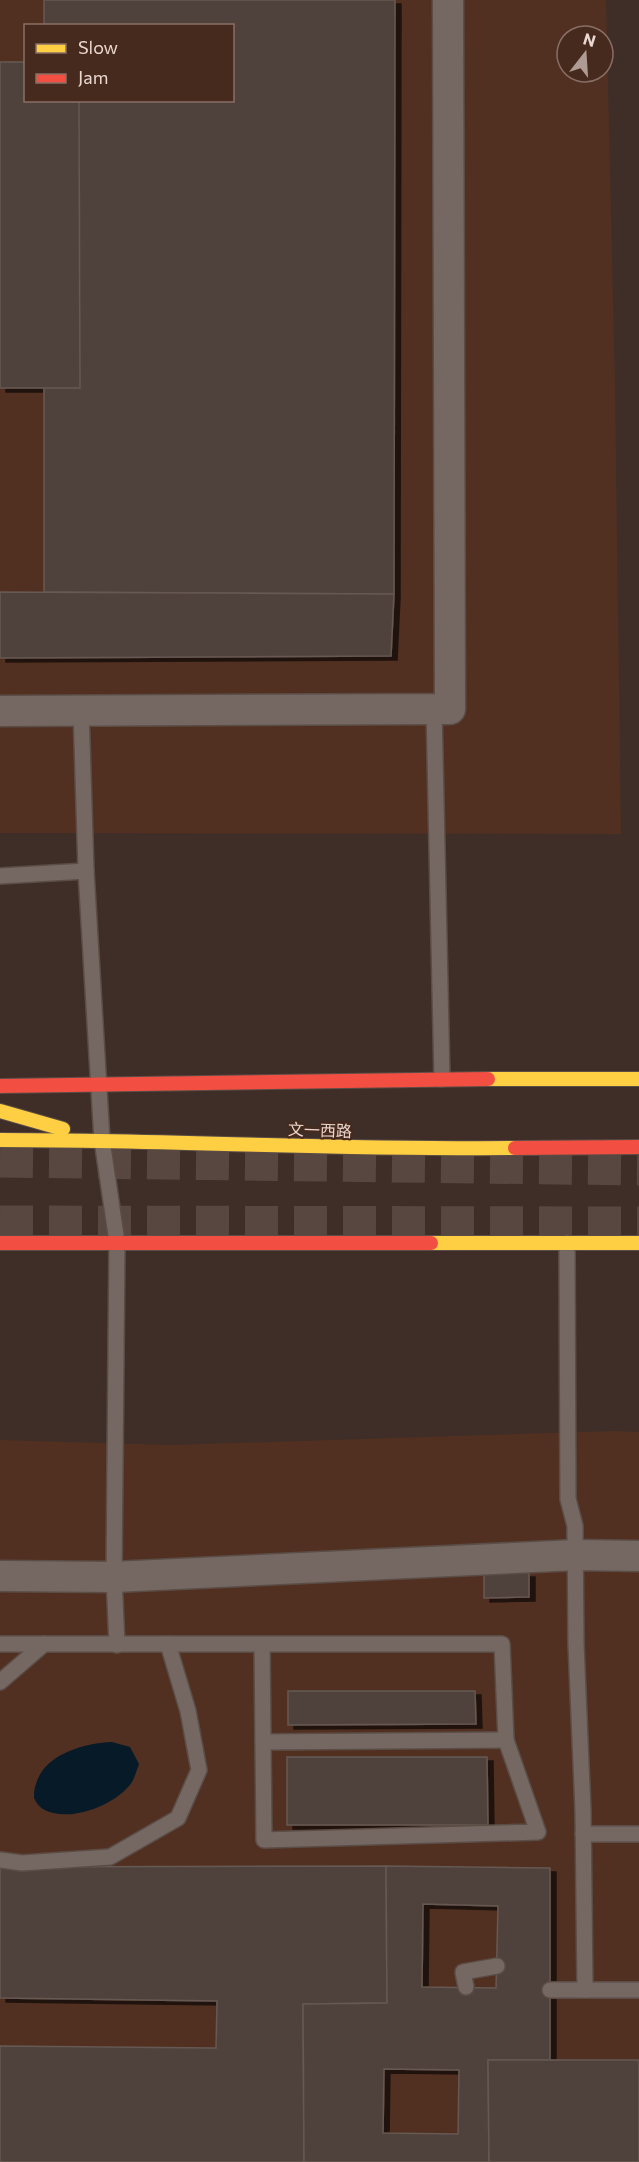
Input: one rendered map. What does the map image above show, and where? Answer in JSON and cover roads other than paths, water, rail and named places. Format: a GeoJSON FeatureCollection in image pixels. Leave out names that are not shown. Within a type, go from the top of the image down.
{"type":"FeatureCollection","features":[{"type":"Feature","properties":{"kind":"main road"},"geometry":{"type":"LineString","coordinates":[[0,1086],[442,1079],[639,1079]]}},
{"type":"Feature","properties":{"kind":"main road"},"geometry":{"type":"LineString","coordinates":[[0,1111],[102,1140]]}},
{"type":"Feature","properties":{"kind":"main road","name":"文一西路"},"geometry":{"type":"LineString","coordinates":[[0,1140],[102,1140],[438,1149],[639,1147]]}},
{"type":"Feature","properties":{"kind":"main road"},"geometry":{"type":"LineString","coordinates":[[0,1242],[639,1243]]}},
{"type":"Feature","properties":{"kind":"street"},"geometry":{"type":"LineString","coordinates":[[0,711],[450,709],[448,0]]}},
{"type":"Feature","properties":{"kind":"street"},"geometry":{"type":"LineString","coordinates":[[0,1576],[114,1576],[576,1555],[639,1556]]}},
{"type":"Feature","properties":{"kind":"lane"},"geometry":{"type":"LineString","coordinates":[[434,709],[442,1079]]}},
{"type":"Feature","properties":{"kind":"lane"},"geometry":{"type":"LineString","coordinates":[[81,710],[86,871],[98,1085],[102,1140],[117,1242],[114,1576],[117,1645]]}},
{"type":"Feature","properties":{"kind":"lane"},"geometry":{"type":"LineString","coordinates":[[0,876],[86,871]]}},
{"type":"Feature","properties":{"kind":"lane"},"geometry":{"type":"LineString","coordinates":[[567,1243],[568,1499],[575,1526],[585,1990]]}},
{"type":"Feature","properties":{"kind":"lane"},"geometry":{"type":"LineString","coordinates":[[0,1644],[117,1645],[168,1644],[262,1644],[502,1644],[507,1740],[538,1832],[264,1840],[262,1644]]}},
{"type":"Feature","properties":{"kind":"lane"},"geometry":{"type":"LineString","coordinates":[[0,1682],[44,1644]]}},
{"type":"Feature","properties":{"kind":"lane"},"geometry":{"type":"LineString","coordinates":[[0,1860],[22,1863],[110,1857],[178,1818],[199,1770],[188,1711],[168,1644]]}},
{"type":"Feature","properties":{"kind":"lane"},"geometry":{"type":"LineString","coordinates":[[263,1742],[507,1740]]}},
{"type":"Feature","properties":{"kind":"lane"},"geometry":{"type":"LineString","coordinates":[[583,1834],[639,1834]]}},
{"type":"Feature","properties":{"kind":"lane"},"geometry":{"type":"LineString","coordinates":[[466,1987],[463,1972],[497,1966]]}},
{"type":"Feature","properties":{"kind":"lane"},"geometry":{"type":"LineString","coordinates":[[550,1990],[639,1990]]}},
{"type":"Feature","properties":{"kind":"water"},"geometry":{"type":"Polygon","coordinates":[[[112,1742],[130,1747],[139,1764],[133,1780],[125,1790],[104,1805],[78,1813],[53,1813],[39,1806],[34,1798],[35,1787],[40,1774],[47,1765],[56,1758],[78,1748],[112,1742]]]}},
{"type":"Feature","properties":{"kind":"tunnel"},"geometry":{"type":"LineString","coordinates":[[0,1161],[639,1169]]}},
{"type":"Feature","properties":{"kind":"tunnel"},"geometry":{"type":"LineString","coordinates":[[0,1222],[639,1223]]}}]}
